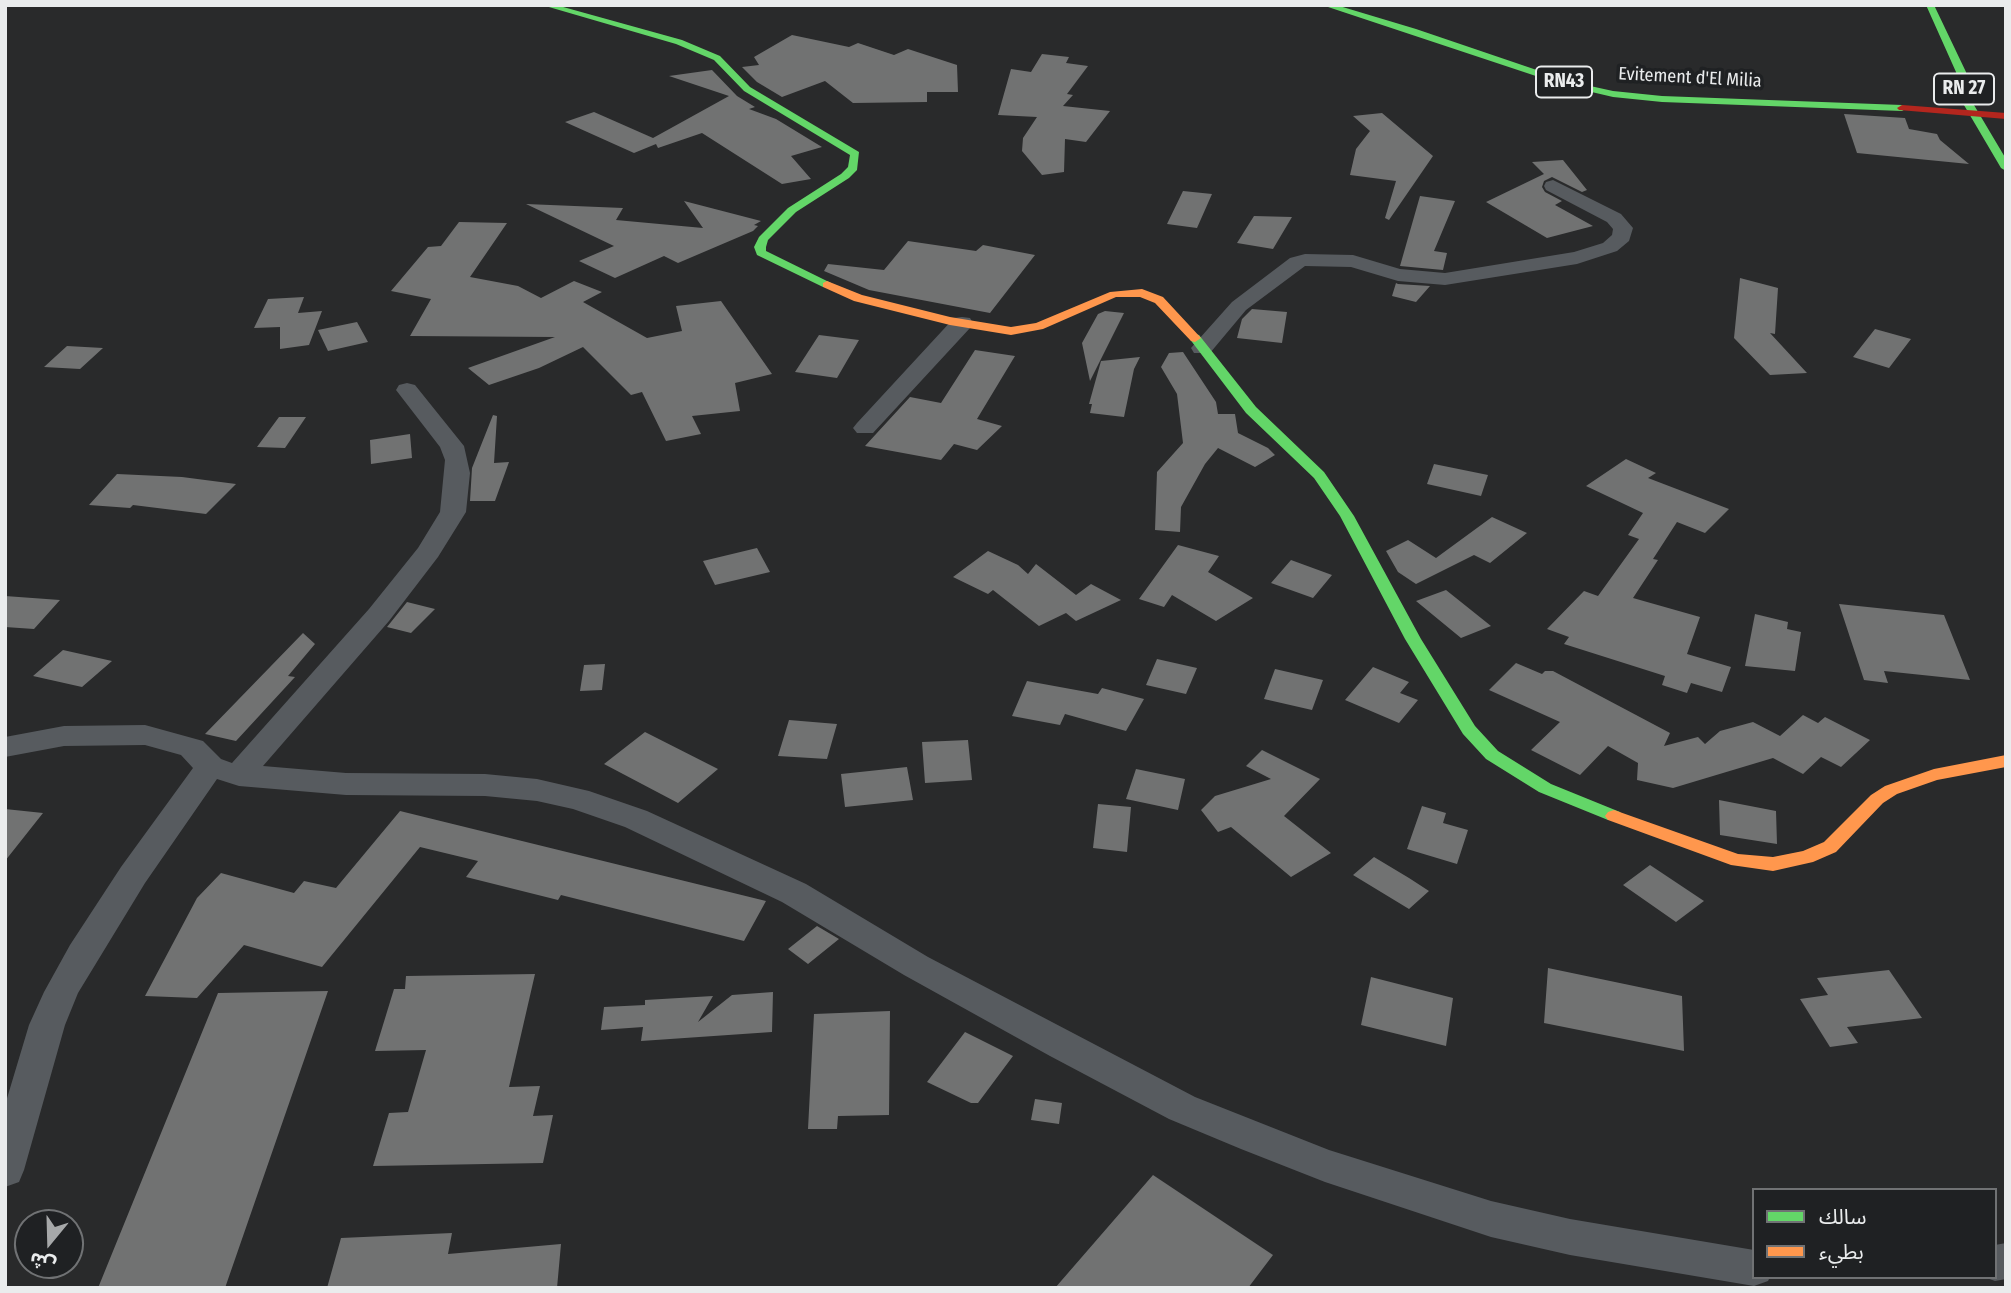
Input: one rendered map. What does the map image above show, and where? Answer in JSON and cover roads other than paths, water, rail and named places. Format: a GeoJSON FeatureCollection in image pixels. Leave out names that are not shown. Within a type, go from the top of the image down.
{"type":"FeatureCollection","features":[{"type":"Feature","properties":{"kind":"street"},"geometry":{"type":"LineString","coordinates":[[546,5],[633,28],[704,52],[726,64],[747,89],[771,106],[855,154],[853,168],[835,184],[803,202],[779,222],[763,239],[761,253],[844,293],[962,323],[1011,331],[1055,320],[1102,297],[1134,292],[1158,300],[1178,317],[1244,402],[1319,475],[1347,516],[1448,699],[1469,730],[1492,754],[1545,788],[1635,825],[1713,852],[1737,860],[1773,864],[1808,857],[1830,847],[1877,799],[1891,790],[1934,775],[2006,761]]}},
{"type":"Feature","properties":{"kind":"street","name":"Evitement d'El Milia"},"geometry":{"type":"LineString","coordinates":[[1326,5],[1590,89],[1662,99],[2003,106]]}},
{"type":"Feature","properties":{"kind":"street","name":"RN 27"},"geometry":{"type":"LineString","coordinates":[[1930,5],[1961,72],[1969,107],[2006,168]]}},
{"type":"Feature","properties":{"kind":"street"},"geometry":{"type":"LineString","coordinates":[[1961,72],[1955,88],[1942,106],[1996,149]]}},
{"type":"Feature","properties":{"kind":"street"},"geometry":{"type":"LineString","coordinates":[[1202,348],[1239,306],[1288,269],[1305,260],[1353,261],[1398,275],[1445,279],[1577,258],[1610,247],[1622,237],[1623,228],[1614,218],[1553,186]]}},
{"type":"Feature","properties":{"kind":"street"},"geometry":{"type":"LineString","coordinates":[[865,428],[962,323]]}},
{"type":"Feature","properties":{"kind":"street"},"geometry":{"type":"LineString","coordinates":[[5,1170],[47,1025],[61,992],[133,875],[225,771],[330,668],[379,615],[429,551],[453,512],[458,473],[452,446],[407,390]]}},
{"type":"Feature","properties":{"kind":"street"},"geometry":{"type":"LineString","coordinates":[[5,747],[64,736],[145,735],[192,748],[225,771],[346,784],[485,785],[537,790],[578,799],[636,819],[794,893],[916,966],[1063,1046],[1182,1108],[1254,1138],[1337,1170],[1491,1219],[1570,1237],[1752,1268]]}}]}
